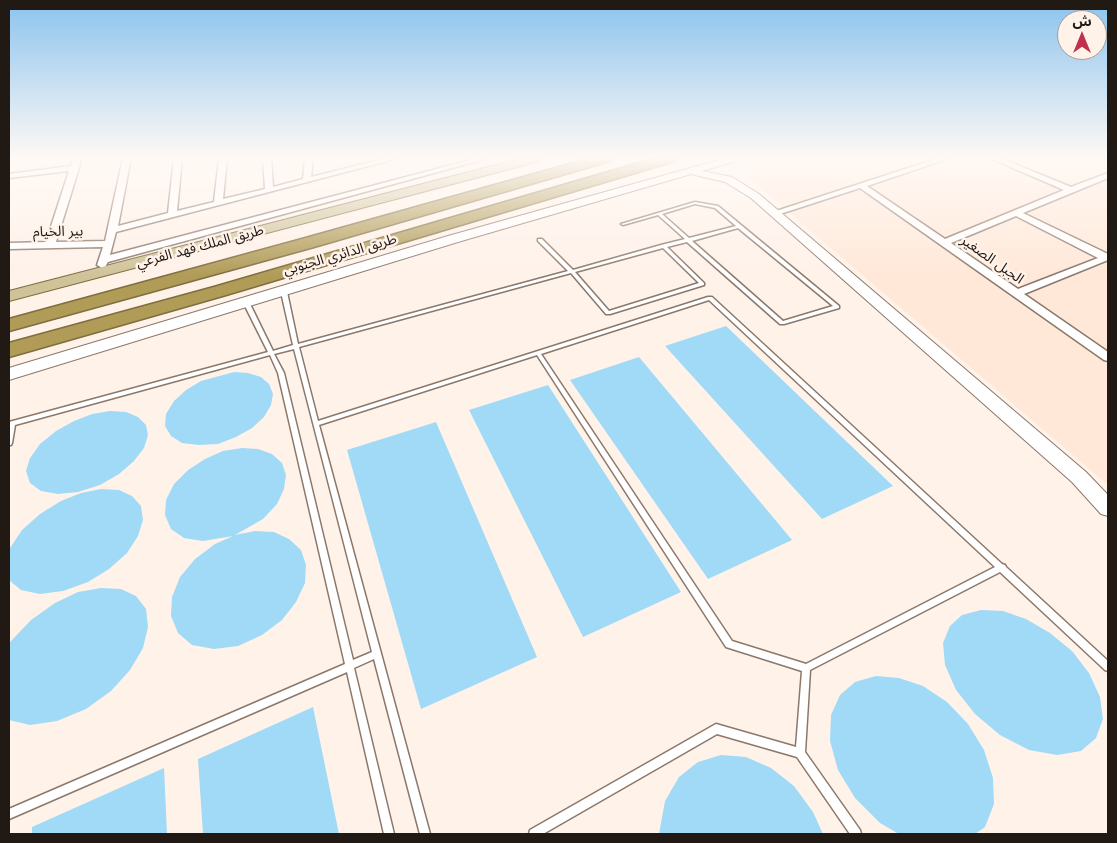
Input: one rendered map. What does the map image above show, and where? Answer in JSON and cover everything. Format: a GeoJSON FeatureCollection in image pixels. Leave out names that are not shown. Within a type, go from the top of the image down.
{"type":"FeatureCollection","features":[{"type":"Feature","properties":{"kind":"highway","name":"طريق الدائري الجنوبي"},"geometry":{"type":"LineString","coordinates":[[9,325],[468,197]]}},
{"type":"Feature","properties":{"kind":"highway","name":"طريق الدائري الجنوبي"},"geometry":{"type":"LineString","coordinates":[[9,350],[535,197]]}},
{"type":"Feature","properties":{"kind":"highway"},"geometry":{"type":"LineString","coordinates":[[9,314],[308,243]]}},
{"type":"Feature","properties":{"kind":"highway"},"geometry":{"type":"LineString","coordinates":[[9,354],[137,314]]}},
{"type":"Feature","properties":{"kind":"main road","name":"طريق الملك فهد الفرعي"},"geometry":{"type":"LineString","coordinates":[[9,296],[101,267],[379,197]]}},
{"type":"Feature","properties":{"kind":"main road"},"geometry":{"type":"LineString","coordinates":[[9,374],[247,304],[453,239],[599,197]]}},
{"type":"Feature","properties":{"kind":"main road"},"geometry":{"type":"LineString","coordinates":[[756,197],[1079,477],[1108,508]]}},
{"type":"Feature","properties":{"kind":"main road"},"geometry":{"type":"LineString","coordinates":[[1079,477],[1108,495]]}},
{"type":"Feature","properties":{"kind":"street"},"geometry":{"type":"LineString","coordinates":[[50,246],[66,197]]}},
{"type":"Feature","properties":{"kind":"street"},"geometry":{"type":"LineString","coordinates":[[101,267],[112,230],[118,197]]}},
{"type":"Feature","properties":{"kind":"street"},"geometry":{"type":"LineString","coordinates":[[172,215],[174,197]]}},
{"type":"Feature","properties":{"kind":"street"},"geometry":{"type":"LineString","coordinates":[[218,203],[219,197]]}},
{"type":"Feature","properties":{"kind":"street"},"geometry":{"type":"LineString","coordinates":[[112,230],[240,197]]}},
{"type":"Feature","properties":{"kind":"street"},"geometry":{"type":"LineString","coordinates":[[101,267],[346,197]]}},
{"type":"Feature","properties":{"kind":"street"},"geometry":{"type":"LineString","coordinates":[[774,213],[823,197]]}},
{"type":"Feature","properties":{"kind":"street","name":"الجبل الصغير"},"geometry":{"type":"LineString","coordinates":[[879,197],[1107,354]]}},
{"type":"Feature","properties":{"kind":"street"},"geometry":{"type":"LineString","coordinates":[[944,243],[1053,197]]}},
{"type":"Feature","properties":{"kind":"street"},"geometry":{"type":"LineString","coordinates":[[1016,213],[1107,258]]}},
{"type":"Feature","properties":{"kind":"street","name":"بير الخيام"},"geometry":{"type":"LineString","coordinates":[[9,246],[108,244]]}},
{"type":"Feature","properties":{"kind":"street"},"geometry":{"type":"LineString","coordinates":[[1017,293],[1107,258]]}},
{"type":"Feature","properties":{"kind":"lane"},"geometry":{"type":"LineString","coordinates":[[623,224],[659,214],[695,204],[716,207],[837,307],[782,323],[659,214]]}},
{"type":"Feature","properties":{"kind":"lane"},"geometry":{"type":"LineString","coordinates":[[9,443],[10,423],[740,226]]}},
{"type":"Feature","properties":{"kind":"lane"},"geometry":{"type":"LineString","coordinates":[[540,240],[572,271],[608,313],[702,284],[663,246]]}},
{"type":"Feature","properties":{"kind":"lane"},"geometry":{"type":"LineString","coordinates":[[284,292],[316,424],[424,834]]}},
{"type":"Feature","properties":{"kind":"lane"},"geometry":{"type":"LineString","coordinates":[[316,424],[710,298],[1108,667]]}},
{"type":"Feature","properties":{"kind":"lane"},"geometry":{"type":"LineString","coordinates":[[247,304],[281,372],[389,834]]}},
{"type":"Feature","properties":{"kind":"lane"},"geometry":{"type":"LineString","coordinates":[[538,353],[729,644],[806,668],[1002,567]]}},
{"type":"Feature","properties":{"kind":"lane"},"geometry":{"type":"LineString","coordinates":[[9,814],[377,654]]}},
{"type":"Feature","properties":{"kind":"lane"},"geometry":{"type":"LineString","coordinates":[[806,668],[800,753],[856,834]]}},
{"type":"Feature","properties":{"kind":"lane"},"geometry":{"type":"LineString","coordinates":[[534,834],[716,729],[800,753]]}},
{"type":"Feature","properties":{"kind":"shaded area"},"geometry":{"type":"Polygon","coordinates":[[[772,197],[1108,197],[1108,485],[772,197]]]}},
{"type":"Feature","properties":{"kind":"water"},"geometry":{"type":"Polygon","coordinates":[[[726,326],[893,486],[822,519],[665,346],[726,326]]]}},
{"type":"Feature","properties":{"kind":"water"},"geometry":{"type":"Polygon","coordinates":[[[639,357],[792,540],[708,579],[570,380],[639,357]]]}},
{"type":"Feature","properties":{"kind":"water"},"geometry":{"type":"Polygon","coordinates":[[[234,372],[248,373],[261,377],[269,384],[273,394],[271,405],[264,417],[252,428],[218,444],[199,445],[182,443],[171,436],[165,426],[166,414],[174,401],[186,390],[201,381],[234,372]]]}},
{"type":"Feature","properties":{"kind":"water"},"geometry":{"type":"Polygon","coordinates":[[[548,385],[681,592],[583,637],[469,410],[548,385]]]}},
{"type":"Feature","properties":{"kind":"water"},"geometry":{"type":"Polygon","coordinates":[[[110,411],[126,412],[138,417],[146,425],[148,435],[144,448],[134,461],[119,474],[100,485],[78,492],[58,494],[41,491],[30,483],[26,471],[30,458],[40,444],[56,431],[74,421],[92,414],[110,411]]]}},
{"type":"Feature","properties":{"kind":"water"},"geometry":{"type":"Polygon","coordinates":[[[436,422],[537,657],[421,709],[347,450],[436,422]]]}},
{"type":"Feature","properties":{"kind":"water"},"geometry":{"type":"Polygon","coordinates":[[[242,448],[258,449],[272,454],[282,463],[286,475],[284,489],[277,504],[263,519],[235,535],[255,531],[274,532],[289,539],[301,550],[306,565],[305,583],[296,602],[282,620],[262,635],[238,646],[214,649],[192,645],[178,633],[171,616],[172,597],[180,577],[195,559],[215,544],[233,536],[203,541],[184,538],[171,529],[165,515],[166,500],[174,484],[188,470],[205,459],[223,451],[242,448]]]}},
{"type":"Feature","properties":{"kind":"water"},"geometry":{"type":"Polygon","coordinates":[[[101,489],[119,490],[132,496],[141,506],[143,520],[138,536],[127,553],[109,569],[88,582],[63,591],[40,594],[21,590],[9,580],[10,548],[22,530],[40,514],[61,501],[81,493],[101,489]]]}},
{"type":"Feature","properties":{"kind":"water"},"geometry":{"type":"Polygon","coordinates":[[[101,588],[121,589],[136,596],[146,609],[148,627],[143,648],[130,670],[111,691],[86,709],[57,721],[30,725],[9,720],[9,644],[11,641],[31,620],[55,603],[78,592],[101,588]]]}},
{"type":"Feature","properties":{"kind":"water"},"geometry":{"type":"Polygon","coordinates":[[[981,610],[1003,611],[1026,619],[1050,633],[1072,651],[1089,673],[1100,697],[1103,719],[1096,738],[1081,751],[1057,755],[1029,750],[1000,735],[975,714],[956,690],[945,665],[943,643],[950,626],[962,615],[981,610]]]}},
{"type":"Feature","properties":{"kind":"water"},"geometry":{"type":"Polygon","coordinates":[[[876,676],[899,678],[923,686],[947,702],[968,724],[984,750],[993,778],[994,804],[985,827],[975,834],[899,834],[880,823],[855,798],[838,770],[830,741],[831,715],[840,695],[855,682],[876,676]]]}},
{"type":"Feature","properties":{"kind":"water"},"geometry":{"type":"Polygon","coordinates":[[[313,707],[339,834],[203,834],[198,759],[313,707]]]}},
{"type":"Feature","properties":{"kind":"water"},"geometry":{"type":"Polygon","coordinates":[[[721,755],[746,757],[771,768],[794,786],[813,812],[823,834],[659,834],[665,801],[679,777],[698,762],[721,755]]]}},
{"type":"Feature","properties":{"kind":"water"},"geometry":{"type":"Polygon","coordinates":[[[164,768],[167,834],[32,834],[32,827],[164,768]]]}}]}
